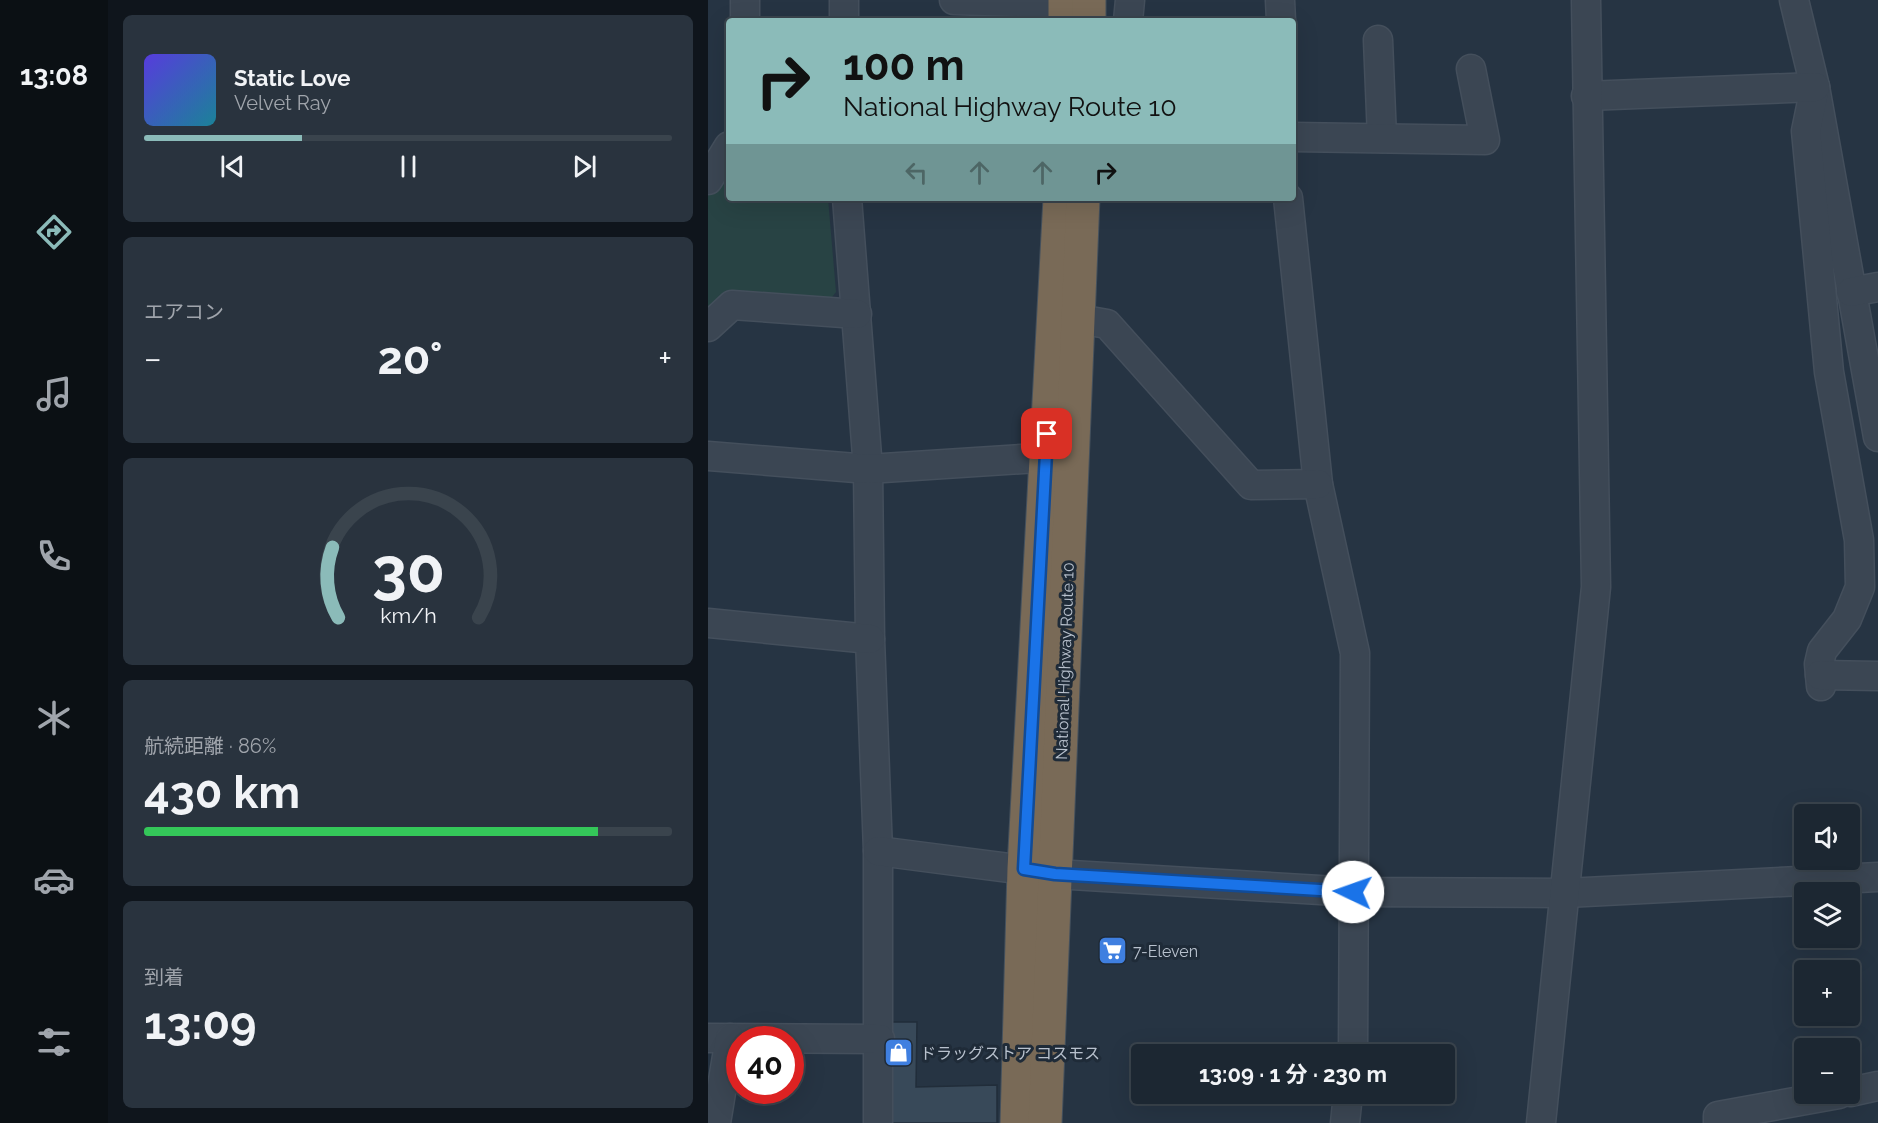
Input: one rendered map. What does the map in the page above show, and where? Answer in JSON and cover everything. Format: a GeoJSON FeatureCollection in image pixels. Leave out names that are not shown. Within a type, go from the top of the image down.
{"type":"FeatureCollection","features":[{"type":"Feature","properties":{"kind":"highway","name":"National Highway Route 10"},"geometry":{"type":"LineString","coordinates":[[1017,1123],[1040,872],[1060,456],[1066,320],[1060,201]]}},
{"type":"Feature","properties":{"kind":"highway","name":"National Highway Route 10"},"geometry":{"type":"LineString","coordinates":[[1066,320],[1083,201]]}},
{"type":"Feature","properties":{"kind":"highway","name":"National Highway Route 10"},"geometry":{"type":"LineString","coordinates":[[1040,872],[1045,1123]]}},
{"type":"Feature","properties":{"kind":"street"},"geometry":{"type":"LineString","coordinates":[[745,0],[745,18]]}},
{"type":"Feature","properties":{"kind":"street"},"geometry":{"type":"LineString","coordinates":[[844,0],[844,18]]}},
{"type":"Feature","properties":{"kind":"street"},"geometry":{"type":"LineString","coordinates":[[954,0],[1077,9]]}},
{"type":"Feature","properties":{"kind":"street"},"geometry":{"type":"LineString","coordinates":[[1128,18],[1130,0]]}},
{"type":"Feature","properties":{"kind":"street"},"geometry":{"type":"LineString","coordinates":[[1280,0],[1281,18]]}},
{"type":"Feature","properties":{"kind":"street"},"geometry":{"type":"LineString","coordinates":[[1540,1123],[1566,893],[1596,587],[1586,0]]}},
{"type":"Feature","properties":{"kind":"street"},"geometry":{"type":"LineString","coordinates":[[1794,0],[1865,290],[1878,437]]}},
{"type":"Feature","properties":{"kind":"street"},"geometry":{"type":"LineString","coordinates":[[1378,40],[1382,138]]}},
{"type":"Feature","properties":{"kind":"street"},"geometry":{"type":"LineString","coordinates":[[1296,137],[1485,140],[1471,69]]}},
{"type":"Feature","properties":{"kind":"street"},"geometry":{"type":"LineString","coordinates":[[1586,96],[1815,87]]}},
{"type":"Feature","properties":{"kind":"street"},"geometry":{"type":"LineString","coordinates":[[1815,87],[1806,131],[1829,372],[1858,540],[1860,587],[1847,619],[1822,651],[1819,664],[1821,680],[1878,676]]}},
{"type":"Feature","properties":{"kind":"street"},"geometry":{"type":"LineString","coordinates":[[708,180],[726,151]]}},
{"type":"Feature","properties":{"kind":"street"},"geometry":{"type":"LineString","coordinates":[[848,201],[868,469],[870,639],[878,851],[880,1039],[878,1123]]}},
{"type":"Feature","properties":{"kind":"street"},"geometry":{"type":"LineString","coordinates":[[1288,201],[1318,484],[1355,652],[1353,1044]]}},
{"type":"Feature","properties":{"kind":"street"},"geometry":{"type":"LineString","coordinates":[[708,327],[732,305],[856,314]]}},
{"type":"Feature","properties":{"kind":"street"},"geometry":{"type":"LineString","coordinates":[[1066,320],[1107,324],[1251,485],[1318,484]]}},
{"type":"Feature","properties":{"kind":"street"},"geometry":{"type":"LineString","coordinates":[[708,456],[868,469],[1060,456]]}},
{"type":"Feature","properties":{"kind":"street"},"geometry":{"type":"LineString","coordinates":[[708,623],[870,639]]}},
{"type":"Feature","properties":{"kind":"street"},"geometry":{"type":"LineString","coordinates":[[878,851],[1040,872],[1353,892],[1566,893],[1878,877]]}},
{"type":"Feature","properties":{"kind":"street"},"geometry":{"type":"LineString","coordinates":[[716,1123],[719,1038],[880,1039]]}},
{"type":"Feature","properties":{"kind":"street"},"geometry":{"type":"LineString","coordinates":[[1860,1090],[1878,1086]]}},
{"type":"Feature","properties":{"kind":"street"},"geometry":{"type":"LineString","coordinates":[[1718,1123],[1718,1116],[1794,1102]]}},
{"type":"Feature","properties":{"kind":"street"},"geometry":{"type":"LineString","coordinates":[[1345,1123],[1347,1104]]}},
{"type":"Feature","properties":{"kind":"green space"},"geometry":{"type":"Polygon","coordinates":[[[726,170],[726,201],[828,201],[836,292],[829,301],[728,291],[708,310],[708,196],[726,170]]]}},
{"type":"Feature","properties":{"kind":"building","name":"ドラッグストア コスモス"},"geometry":{"type":"Polygon","coordinates":[[[882,1022],[917,1022],[916,1087],[997,1085],[997,1123],[881,1123],[882,1022]]]}},
{"type":"Feature","properties":{"kind":"place","name":"7-Eleven"},"geometry":{"type":"Point","coordinates":[1112,951]}},
{"type":"Feature","properties":{"kind":"place","name":"ドラッグストア コスモス"},"geometry":{"type":"Point","coordinates":[899,1053]}},
{"type":"Feature","properties":{"kind":"route"},"geometry":{"type":"LineString","coordinates":[[1047,434],[1024,869],[1055,874],[1353,892]]}}]}
